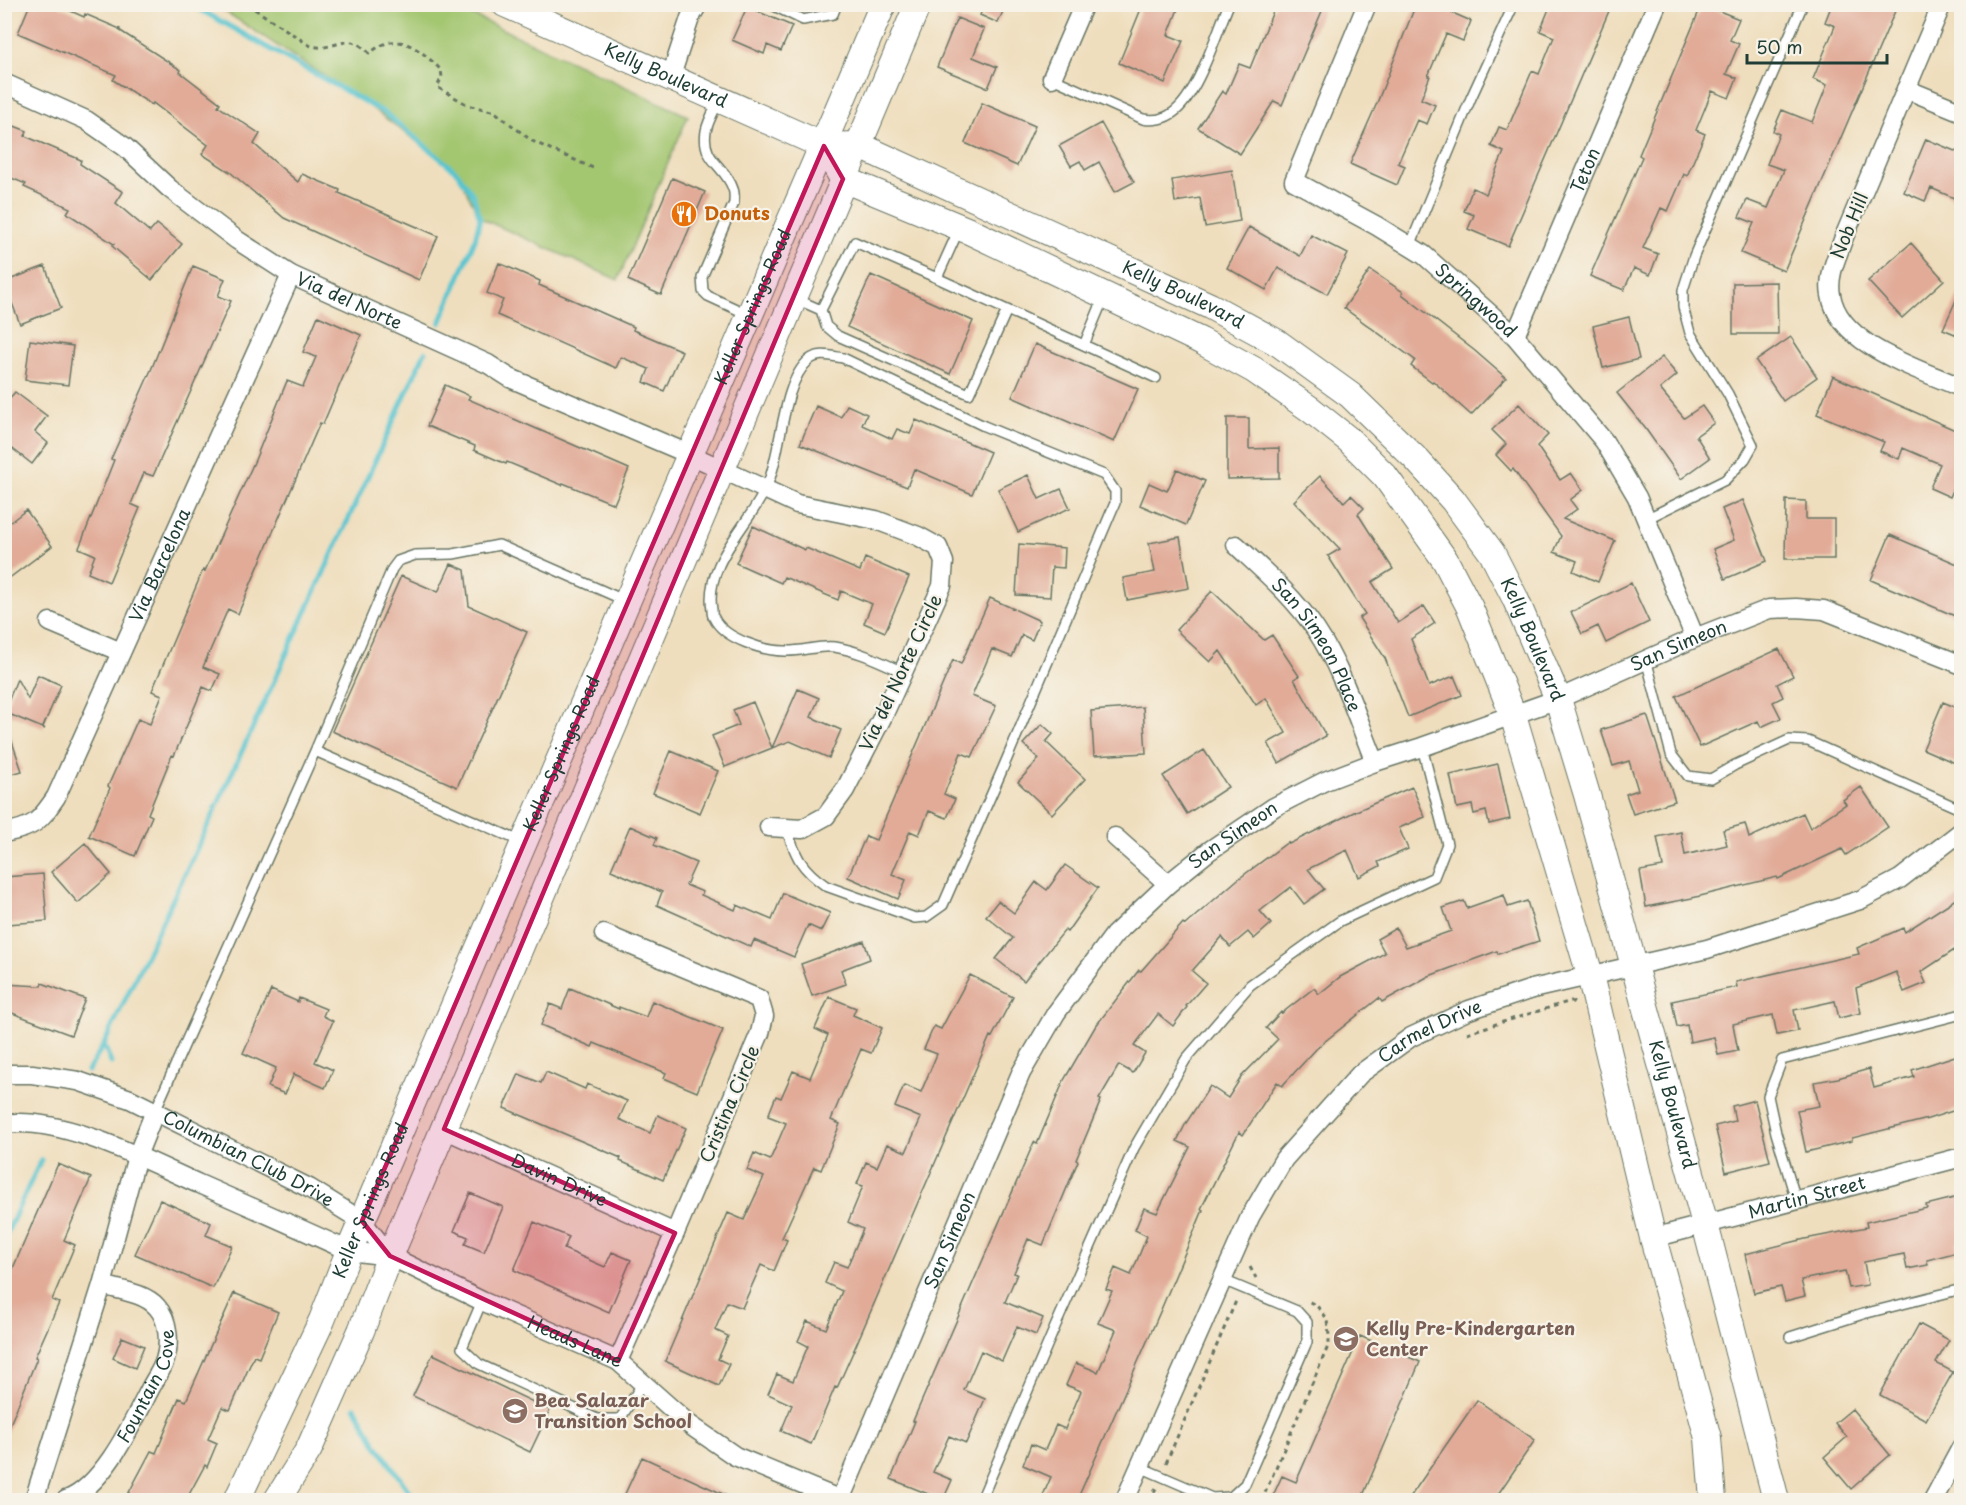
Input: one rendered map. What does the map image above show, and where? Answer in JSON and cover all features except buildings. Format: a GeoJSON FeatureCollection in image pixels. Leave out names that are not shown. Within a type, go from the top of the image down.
{"type":"FeatureCollection","features":[{"type":"Feature","properties":{"kind":"main road","name":"Kelly Boulevard"},"geometry":{"type":"LineString","coordinates":[[505,4],[824,146],[858,145],[1210,306],[1278,343],[1350,395],[1416,459],[1453,500],[1492,553],[1515,598],[1558,699],[1635,965],[1776,1500]]}},
{"type":"Feature","properties":{"kind":"main road","name":"Keller Springs Road"},"geometry":{"type":"LineString","coordinates":[[237,1500],[322,1320],[349,1251],[884,4]]}},
{"type":"Feature","properties":{"kind":"main road","name":"Keller Springs Road"},"geometry":{"type":"LineString","coordinates":[[277,1500],[309,1449],[361,1331],[390,1256],[918,4]]}},
{"type":"Feature","properties":{"kind":"main road"},"geometry":{"type":"LineString","coordinates":[[824,146],[843,179]]}},
{"type":"Feature","properties":{"kind":"main road","name":"Kelly Boulevard"},"geometry":{"type":"LineString","coordinates":[[843,179],[960,227],[1201,341],[1254,370],[1310,409],[1349,440],[1385,476],[1445,560],[1470,608],[1514,715],[1590,975],[1653,1238],[1708,1438],[1713,1500]]}},
{"type":"Feature","properties":{"kind":"main road"},"geometry":{"type":"LineString","coordinates":[[1105,295],[1119,264]]}},
{"type":"Feature","properties":{"kind":"main road"},"geometry":{"type":"LineString","coordinates":[[525,843],[558,857]]}},
{"type":"Feature","properties":{"kind":"street"},"geometry":{"type":"LineString","coordinates":[[670,79],[690,18],[698,4]]}},
{"type":"Feature","properties":{"kind":"street"},"geometry":{"type":"LineString","coordinates":[[1052,78],[1084,4]]}},
{"type":"Feature","properties":{"kind":"street","name":"Springwood"},"geometry":{"type":"LineString","coordinates":[[1367,4],[1294,181],[1424,255],[1461,285],[1515,336],[1604,441],[1637,497],[1695,638]]}},
{"type":"Feature","properties":{"kind":"street","name":"Teton"},"geometry":{"type":"LineString","coordinates":[[1515,336],[1657,4]]}},
{"type":"Feature","properties":{"kind":"street","name":"Nob Hill"},"geometry":{"type":"LineString","coordinates":[[1942,4],[1844,237],[1831,274],[1830,294],[1836,312],[1855,336],[1870,347],[1962,388]]}},
{"type":"Feature","properties":{"kind":"street","name":"Via del Norte"},"geometry":{"type":"LineString","coordinates":[[4,83],[86,120],[125,147],[170,189],[237,240],[291,274],[488,364],[510,378],[723,470]]}},
{"type":"Feature","properties":{"kind":"street"},"geometry":{"type":"LineString","coordinates":[[1906,89],[1962,112]]}},
{"type":"Feature","properties":{"kind":"street","name":"Via Barcelona"},"geometry":{"type":"LineString","coordinates":[[4,833],[30,827],[42,817],[56,797],[291,274]]}},
{"type":"Feature","properties":{"kind":"street","name":"Via del Norte Circle"},"geometry":{"type":"LineString","coordinates":[[723,470],[797,504],[876,520],[918,536],[938,547],[944,562],[942,586],[845,790],[826,816],[802,829],[777,827]]}},
{"type":"Feature","properties":{"kind":"street","name":"San Simeon Place"},"geometry":{"type":"LineString","coordinates":[[1236,545],[1289,595],[1316,631],[1336,668],[1375,762]]}},
{"type":"Feature","properties":{"kind":"street","name":"San Simeon"},"geometry":{"type":"LineString","coordinates":[[840,1500],[1021,1073],[1056,1013],[1114,935],[1168,884],[1209,851],[1274,807],[1326,782],[1375,762],[1558,699],[1695,638],[1769,609],[1824,610],[1962,665]]}},
{"type":"Feature","properties":{"kind":"street"},"geometry":{"type":"LineString","coordinates":[[50,622],[121,652]]}},
{"type":"Feature","properties":{"kind":"street","name":"Carmel Drive"},"geometry":{"type":"LineString","coordinates":[[1125,1500],[1250,1216],[1284,1159],[1360,1074],[1411,1037],[1469,1010],[1532,989],[1707,949],[1860,900],[1900,879],[1962,831]]}},
{"type":"Feature","properties":{"kind":"street"},"geometry":{"type":"LineString","coordinates":[[1115,837],[1168,884]]}},
{"type":"Feature","properties":{"kind":"street","name":"Cristina Circle"},"geometry":{"type":"LineString","coordinates":[[604,934],[759,999],[764,1016],[760,1033],[618,1361]]}},
{"type":"Feature","properties":{"kind":"street","name":"Columbian Club Drive"},"geometry":{"type":"LineString","coordinates":[[4,1074],[32,1074],[78,1081],[130,1099],[309,1188],[362,1221],[390,1256]]}},
{"type":"Feature","properties":{"kind":"street"},"geometry":{"type":"LineString","coordinates":[[34,1500],[102,1285],[137,1156],[155,1111]]}},
{"type":"Feature","properties":{"kind":"street","name":"Columbian Club Drive"},"geometry":{"type":"LineString","coordinates":[[4,1124],[21,1122],[54,1127],[103,1142],[349,1251],[390,1256]]}},
{"type":"Feature","properties":{"kind":"street","name":"Davin Drive"},"geometry":{"type":"LineString","coordinates":[[444,1129],[675,1233]]}},
{"type":"Feature","properties":{"kind":"street","name":"Martin Street"},"geometry":{"type":"LineString","coordinates":[[1653,1238],[1962,1157]]}},
{"type":"Feature","properties":{"kind":"street","name":"Heads Lane"},"geometry":{"type":"LineString","coordinates":[[390,1256],[618,1361],[690,1425],[735,1456],[840,1500]]}},
{"type":"Feature","properties":{"kind":"street","name":"Fountain Cove"},"geometry":{"type":"LineString","coordinates":[[66,1500],[77,1496],[96,1477],[114,1453],[165,1360],[168,1339],[165,1320],[158,1307],[146,1299],[102,1285]]}},
{"type":"Feature","properties":{"kind":"street"},"geometry":{"type":"LineString","coordinates":[[1933,1500],[1962,1446]]}},
{"type":"Feature","properties":{"kind":"lane"},"geometry":{"type":"LineString","coordinates":[[770,4],[803,20],[833,14],[837,4]]}},
{"type":"Feature","properties":{"kind":"lane"},"geometry":{"type":"LineString","coordinates":[[1052,78],[1143,119],[1154,121],[1173,114],[1194,87],[1229,4]]}},
{"type":"Feature","properties":{"kind":"lane"},"geometry":{"type":"LineString","coordinates":[[1410,246],[1471,98],[1514,4]]}},
{"type":"Feature","properties":{"kind":"lane"},"geometry":{"type":"LineString","coordinates":[[1646,519],[1725,480],[1745,459],[1753,445],[1728,394],[1690,333],[1683,307],[1683,290],[1694,256],[1803,4]]}},
{"type":"Feature","properties":{"kind":"lane"},"geometry":{"type":"LineString","coordinates":[[719,100],[706,129],[706,142],[710,158],[734,190],[734,203],[702,277],[704,291],[708,296],[751,315]]}},
{"type":"Feature","properties":{"kind":"lane"},"geometry":{"type":"LineString","coordinates":[[937,278],[960,227]]}},
{"type":"Feature","properties":{"kind":"lane"},"geometry":{"type":"LineString","coordinates":[[1007,310],[969,394],[838,336],[826,326],[821,310],[855,242],[937,278],[1156,378]]}},
{"type":"Feature","properties":{"kind":"lane"},"geometry":{"type":"LineString","coordinates":[[1083,345],[1105,295]]}},
{"type":"Feature","properties":{"kind":"lane"},"geometry":{"type":"LineString","coordinates":[[794,298],[821,310]]}},
{"type":"Feature","properties":{"kind":"lane"},"geometry":{"type":"LineString","coordinates":[[777,827],[797,859],[814,878],[826,886],[915,918],[926,917],[943,905],[1115,503],[1115,491],[1104,475],[984,426],[843,358],[820,354],[804,366],[790,394],[773,470],[765,490],[723,558],[713,580],[711,601],[714,619],[732,636],[761,649],[786,651],[833,647],[856,652],[903,672]]}},
{"type":"Feature","properties":{"kind":"lane"},"geometry":{"type":"LineString","coordinates":[[155,1111],[315,751],[392,569],[398,561],[415,555],[453,554],[499,545],[628,602]]}},
{"type":"Feature","properties":{"kind":"lane"},"geometry":{"type":"LineString","coordinates":[[1646,659],[1671,754],[1688,776],[1711,779],[1789,740],[1808,741],[1962,810]]}},
{"type":"Feature","properties":{"kind":"lane"},"geometry":{"type":"LineString","coordinates":[[981,1500],[1134,1148],[1186,1059],[1250,985],[1340,921],[1434,877],[1447,844],[1422,747]]}},
{"type":"Feature","properties":{"kind":"lane"},"geometry":{"type":"LineString","coordinates":[[315,751],[525,843]]}},
{"type":"Feature","properties":{"kind":"lane"},"geometry":{"type":"LineString","coordinates":[[1796,1200],[1768,1096],[1782,1060],[1962,1014]]}},
{"type":"Feature","properties":{"kind":"lane"},"geometry":{"type":"LineString","coordinates":[[1140,1467],[1212,1498],[1231,1497],[1245,1484],[1307,1342],[1307,1322],[1297,1311],[1222,1280]]}},
{"type":"Feature","properties":{"kind":"lane"},"geometry":{"type":"LineString","coordinates":[[1791,1337],[1863,1314],[1962,1289]]}},
{"type":"Feature","properties":{"kind":"lane"},"geometry":{"type":"LineString","coordinates":[[482,1300],[462,1348],[479,1364],[597,1419],[620,1419],[643,1383]]}},
{"type":"Feature","properties":{"kind":"path"},"geometry":{"type":"LineString","coordinates":[[247,4],[318,49],[342,42],[356,42],[369,53],[394,41],[411,47],[429,58],[441,70],[442,77],[437,87],[468,105],[495,112],[539,145],[593,168]]}},
{"type":"Feature","properties":{"kind":"path"},"geometry":{"type":"LineString","coordinates":[[1458,1036],[1571,1001],[1580,1009]]}},
{"type":"Feature","properties":{"kind":"path"},"geometry":{"type":"LineString","coordinates":[[1150,1500],[1253,1258]]}},
{"type":"Feature","properties":{"kind":"highlighted area"},"geometry":{"type":"Polygon","coordinates":[[[824,146],[843,179],[444,1129],[675,1233],[618,1361],[390,1256],[362,1221],[824,146]]]}},
{"type":"Feature","properties":{"kind":"green space"},"geometry":{"type":"Polygon","coordinates":[[[215,5],[451,5],[688,116],[618,280],[480,218],[457,172],[364,102],[215,5]]]}},
{"type":"Feature","properties":{"kind":"waterway"},"geometry":{"type":"LineString","coordinates":[[190,4],[385,113],[457,172],[473,195],[480,218],[475,240],[440,323]]}},
{"type":"Feature","properties":{"kind":"waterway"},"geometry":{"type":"LineString","coordinates":[[88,1071],[104,1044],[209,823],[425,352]]}},
{"type":"Feature","properties":{"kind":"waterway"},"geometry":{"type":"LineString","coordinates":[[104,1044],[111,1063]]}},
{"type":"Feature","properties":{"kind":"waterway"},"geometry":{"type":"LineString","coordinates":[[4,1239],[41,1160]]}},
{"type":"Feature","properties":{"kind":"waterway"},"geometry":{"type":"LineString","coordinates":[[355,1407],[376,1444],[415,1500]]}},
{"type":"Feature","properties":{"kind":"place","name":"Donuts"},"geometry":{"type":"Point","coordinates":[684,214]}},
{"type":"Feature","properties":{"kind":"place","name":"Kelly Pre-Kindergarten Center"},"geometry":{"type":"Point","coordinates":[1346,1339]}},
{"type":"Feature","properties":{"kind":"place","name":"Bea Salazar Transition School"},"geometry":{"type":"Point","coordinates":[515,1411]}}]}
